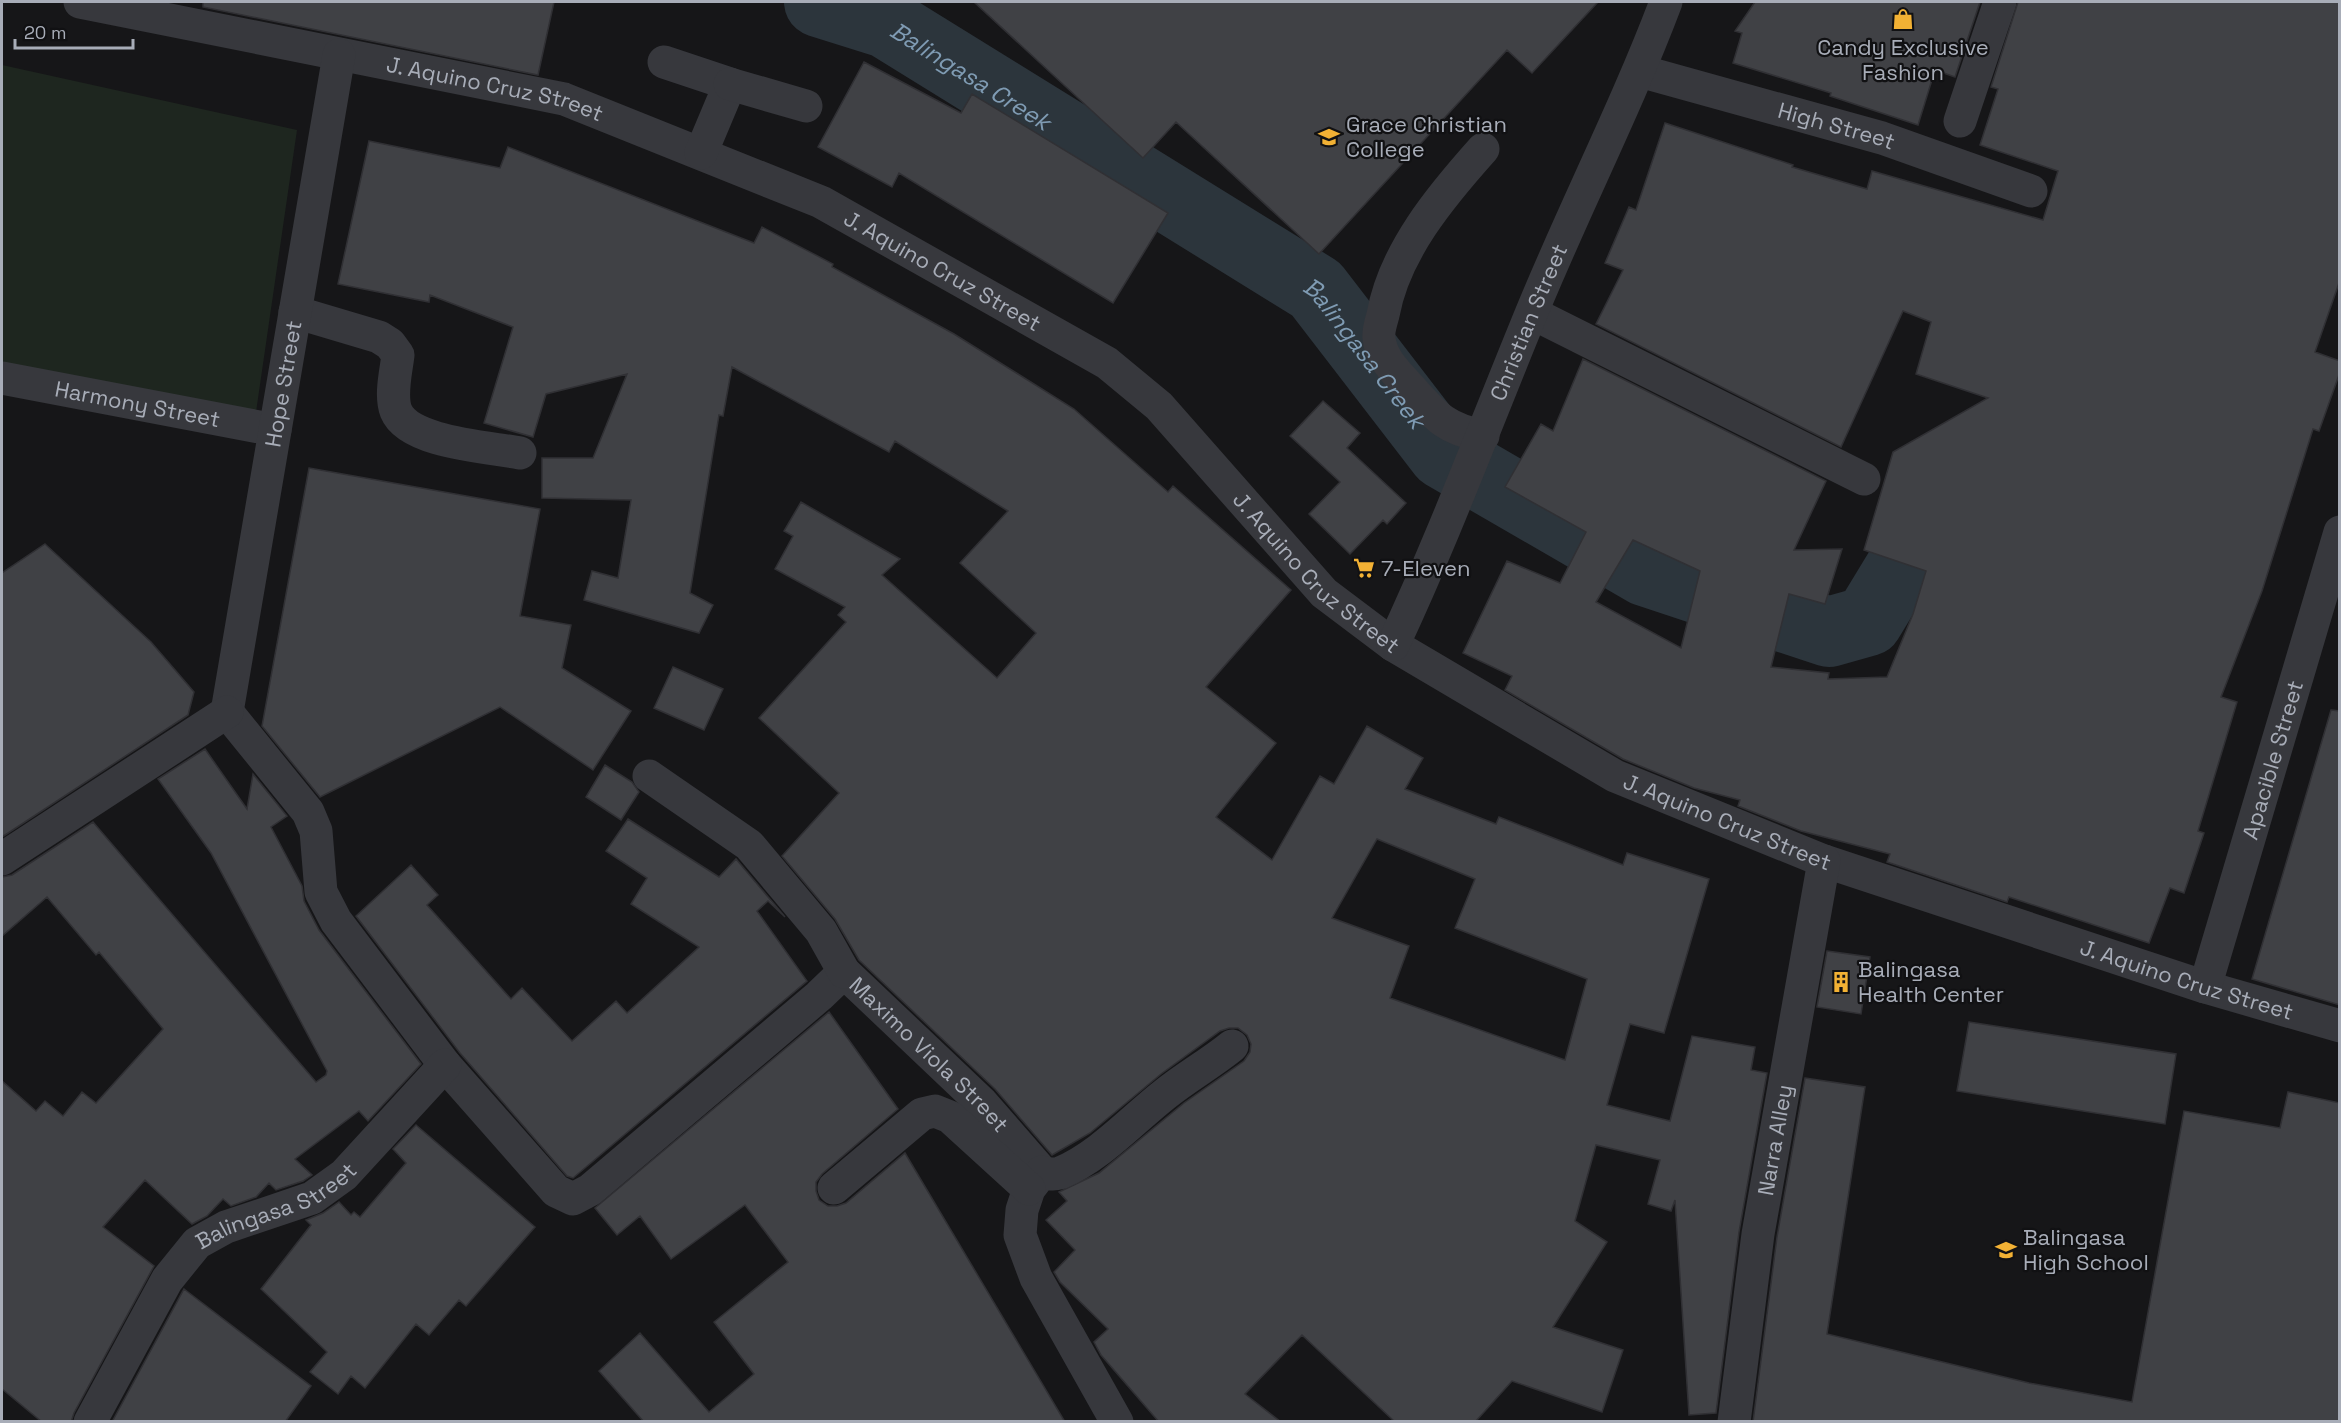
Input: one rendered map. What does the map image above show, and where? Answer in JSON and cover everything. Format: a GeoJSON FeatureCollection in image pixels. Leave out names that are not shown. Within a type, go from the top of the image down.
{"type":"FeatureCollection","features":[{"type":"Feature","properties":{"kind":"street","name":"J. Aquino Cruz Street"},"geometry":{"type":"LineString","coordinates":[[80,2],[564,99],[821,202],[1107,363],[1159,406],[1324,593],[1393,645],[1615,776],[1824,861],[2205,987],[2340,1026]]}},
{"type":"Feature","properties":{"kind":"street","name":"Christian Street"},"geometry":{"type":"LineString","coordinates":[[1393,645],[1453,512],[1532,313],[1640,71],[1666,2]]}},
{"type":"Feature","properties":{"kind":"street"},"geometry":{"type":"LineString","coordinates":[[1960,121],[2000,2]]}},
{"type":"Feature","properties":{"kind":"street","name":"Hope Street"},"geometry":{"type":"LineString","coordinates":[[227,712],[339,55]]}},
{"type":"Feature","properties":{"kind":"street"},"geometry":{"type":"LineString","coordinates":[[664,62],[806,106]]}},
{"type":"Feature","properties":{"kind":"street","name":"High Street"},"geometry":{"type":"LineString","coordinates":[[1640,71],[1882,138],[2031,191]]}},
{"type":"Feature","properties":{"kind":"street"},"geometry":{"type":"LineString","coordinates":[[700,153],[730,84]]}},
{"type":"Feature","properties":{"kind":"street"},"geometry":{"type":"LineString","coordinates":[[1480,444],[1443,423],[1386,361],[1379,338],[1387,290],[1415,238],[1447,189],[1483,149]]}},
{"type":"Feature","properties":{"kind":"street"},"geometry":{"type":"LineString","coordinates":[[295,312],[379,337],[390,344],[398,355],[394,396],[396,412],[408,426],[432,437],[520,453]]}},
{"type":"Feature","properties":{"kind":"street"},"geometry":{"type":"LineString","coordinates":[[1532,313],[1864,478]]}},
{"type":"Feature","properties":{"kind":"street","name":"Harmony Street"},"geometry":{"type":"LineString","coordinates":[[2,378],[275,430]]}},
{"type":"Feature","properties":{"kind":"street","name":"Apacible Street"},"geometry":{"type":"LineString","coordinates":[[2205,987],[2340,532]]}},
{"type":"Feature","properties":{"kind":"street"},"geometry":{"type":"LineString","coordinates":[[2,859],[227,712],[308,812],[316,831],[321,892],[331,914],[445,1065]]}},
{"type":"Feature","properties":{"kind":"street"},"geometry":{"type":"LineString","coordinates":[[649,777],[749,845],[820,931],[844,972]]}},
{"type":"Feature","properties":{"kind":"street","name":"Narra Alley"},"geometry":{"type":"LineString","coordinates":[[1734,1422],[1758,1234],[1824,861]]}},
{"type":"Feature","properties":{"kind":"street","name":"Maximo Viola Street"},"geometry":{"type":"LineString","coordinates":[[445,1065],[556,1191],[573,1199],[590,1190],[819,996],[844,972],[982,1103],[1036,1180]]}},
{"type":"Feature","properties":{"kind":"street"},"geometry":{"type":"LineString","coordinates":[[1036,1180],[1073,1166],[1113,1138],[1167,1092],[1210,1065],[1232,1046]]}},
{"type":"Feature","properties":{"kind":"street","name":"Balingasa Street"},"geometry":{"type":"LineString","coordinates":[[90,1422],[167,1280],[197,1244],[226,1227],[305,1201],[328,1188],[344,1175],[445,1065]]}},
{"type":"Feature","properties":{"kind":"street"},"geometry":{"type":"LineString","coordinates":[[834,1188],[922,1114],[935,1111],[950,1117],[1036,1180]]}},
{"type":"Feature","properties":{"kind":"street"},"geometry":{"type":"LineString","coordinates":[[1036,1180],[1022,1218],[1020,1235],[1036,1278],[1117,1422]]}},
{"type":"Feature","properties":{"kind":"shaded area"},"geometry":{"type":"Polygon","coordinates":[[[2,65],[297,130],[255,419],[2,375],[2,65]]]}},
{"type":"Feature","properties":{"kind":"building"},"geometry":{"type":"Polygon","coordinates":[[[203,2],[554,2],[538,75],[203,7],[203,2]]]}},
{"type":"Feature","properties":{"kind":"building"},"geometry":{"type":"Polygon","coordinates":[[[974,2],[1598,2],[1532,73],[1507,50],[1319,254],[1176,122],[1143,158],[974,2]]]}},
{"type":"Feature","properties":{"kind":"building"},"geometry":{"type":"Polygon","coordinates":[[[1755,2],[1980,2],[1955,77],[1935,70],[1918,125],[1830,96],[1831,93],[1733,63],[1742,33],[1735,31],[1755,2]]]}},
{"type":"Feature","properties":{"kind":"building"},"geometry":{"type":"Polygon","coordinates":[[[2018,2],[2340,2],[2340,280],[2315,352],[2340,361],[2340,372],[2319,431],[2313,429],[2262,591],[2221,697],[2237,702],[2198,831],[2204,833],[2184,893],[2170,888],[2149,943],[2009,897],[2007,902],[1887,862],[1890,854],[1801,831],[1738,806],[1740,800],[1694,788],[1623,759],[1505,690],[1512,676],[1463,653],[1507,561],[1560,583],[1586,532],[1505,487],[1541,424],[1553,431],[1583,359],[1826,481],[1794,550],[1842,549],[1825,604],[1789,594],[1771,667],[1829,673],[1828,679],[1887,677],[1913,614],[1926,571],[1864,550],[1893,452],[1988,398],[1916,374],[1931,322],[1903,311],[1841,447],[1596,324],[1623,270],[1605,263],[1629,207],[1636,210],[1665,123],[1793,165],[1792,167],[1867,189],[1872,171],[2043,220],[2058,171],[1980,145],[1998,89],[1991,87],[2018,2]],[[1633,540],[1596,602],[1681,648],[1700,571],[1633,540]]]}},
{"type":"Feature","properties":{"kind":"building"},"geometry":{"type":"Polygon","coordinates":[[[864,62],[961,113],[972,94],[1168,213],[1113,303],[899,173],[892,187],[818,147],[864,62]]]}},
{"type":"Feature","properties":{"kind":"building"},"geometry":{"type":"Polygon","coordinates":[[[369,141],[500,168],[508,147],[754,243],[762,227],[833,264],[832,267],[954,334],[1074,409],[1168,492],[1173,486],[1291,590],[1206,687],[1276,743],[1216,817],[1272,860],[1320,776],[1334,784],[1367,726],[1423,758],[1405,789],[1496,824],[1499,817],[1623,865],[1627,853],[1709,879],[1664,1033],[1630,1024],[1607,1105],[1670,1121],[1692,1036],[1755,1047],[1751,1070],[1767,1073],[1739,1232],[1716,1413],[1689,1415],[1675,1200],[1671,1211],[1648,1204],[1660,1160],[1596,1145],[1575,1221],[1607,1242],[1553,1327],[1623,1350],[1602,1412],[1512,1381],[1476,1421],[1394,1421],[1302,1335],[1245,1394],[1281,1422],[1159,1422],[1101,1355],[1094,1342],[1108,1329],[1060,1282],[1054,1272],[1075,1250],[1046,1220],[1067,1201],[1059,1192],[1099,1173],[1184,1103],[1244,1061],[1250,1052],[1251,1044],[1247,1035],[1238,1028],[1220,1031],[1161,1074],[1090,1133],[1052,1155],[995,1089],[859,960],[835,919],[782,856],[839,793],[759,718],[846,622],[838,615],[845,607],[775,569],[793,536],[784,531],[801,502],[900,559],[882,575],[997,678],[1036,633],[960,563],[1008,511],[895,441],[889,452],[732,367],[723,416],[719,415],[690,593],[713,605],[699,633],[584,600],[592,571],[618,578],[631,500],[542,498],[542,458],[593,458],[627,374],[546,394],[533,437],[484,423],[513,327],[430,295],[429,302],[338,284],[369,141]],[[1377,839],[1332,918],[1409,946],[1390,998],[1565,1060],[1587,979],[1455,928],[1475,879],[1377,839]]]}},
{"type":"Feature","properties":{"kind":"building"},"geometry":{"type":"Polygon","coordinates":[[[1323,401],[1360,433],[1347,448],[1406,503],[1387,524],[1383,520],[1350,554],[1309,514],[1340,482],[1290,436],[1323,401]]]}},
{"type":"Feature","properties":{"kind":"building"},"geometry":{"type":"Polygon","coordinates":[[[309,468],[540,509],[520,616],[571,625],[562,668],[631,711],[593,770],[500,707],[320,797],[262,726],[309,468]]]}},
{"type":"Feature","properties":{"kind":"building"},"geometry":{"type":"Polygon","coordinates":[[[45,544],[151,642],[194,692],[188,715],[2,837],[2,573],[45,544]]]}},
{"type":"Feature","properties":{"kind":"building"},"geometry":{"type":"Polygon","coordinates":[[[673,667],[723,689],[704,730],[654,708],[673,667]]]}},
{"type":"Feature","properties":{"kind":"building"},"geometry":{"type":"Polygon","coordinates":[[[2331,710],[2340,711],[2340,1005],[2252,979],[2331,710]]]}},
{"type":"Feature","properties":{"kind":"building"},"geometry":{"type":"Polygon","coordinates":[[[205,749],[247,809],[253,774],[287,816],[271,827],[302,886],[304,901],[319,930],[421,1064],[368,1121],[359,1111],[295,1159],[312,1175],[303,1181],[276,1190],[269,1183],[256,1197],[231,1206],[223,1199],[207,1216],[192,1224],[145,1180],[103,1227],[154,1266],[71,1422],[42,1422],[2,1389],[2,1081],[36,1111],[45,1101],[63,1116],[82,1092],[96,1103],[163,1029],[99,952],[96,955],[47,897],[2,936],[2,877],[12,875],[93,822],[316,1082],[326,1075],[327,1071],[211,853],[158,779],[205,749]]]}},
{"type":"Feature","properties":{"kind":"building"},"geometry":{"type":"Polygon","coordinates":[[[605,765],[632,782],[639,792],[621,820],[586,797],[605,765]]]}},
{"type":"Feature","properties":{"kind":"building"},"geometry":{"type":"Polygon","coordinates":[[[628,819],[719,877],[736,859],[785,917],[768,901],[757,911],[807,981],[573,1178],[567,1176],[460,1053],[356,916],[411,865],[438,895],[427,905],[511,999],[522,988],[572,1041],[616,1001],[627,1013],[699,947],[631,904],[647,878],[606,851],[628,819]]]}},
{"type":"Feature","properties":{"kind":"building","name":"Balingasa Health Center"},"geometry":{"type":"Polygon","coordinates":[[[1827,951],[1870,957],[1861,1014],[1817,1007],[1827,951]]]}},
{"type":"Feature","properties":{"kind":"building"},"geometry":{"type":"Polygon","coordinates":[[[829,1012],[898,1109],[822,1174],[816,1182],[819,1200],[828,1206],[846,1203],[905,1153],[1065,1422],[644,1422],[599,1371],[640,1333],[709,1412],[754,1374],[714,1322],[788,1262],[745,1205],[671,1259],[640,1216],[617,1235],[595,1208],[829,1012]]]}},
{"type":"Feature","properties":{"kind":"building"},"geometry":{"type":"Polygon","coordinates":[[[1969,1022],[2176,1054],[2165,1124],[1957,1091],[1969,1022]]]}},
{"type":"Feature","properties":{"kind":"building"},"geometry":{"type":"Polygon","coordinates":[[[1805,1078],[1865,1087],[1827,1334],[2029,1383],[2132,1402],[2184,1111],[2280,1128],[2288,1092],[2340,1103],[2340,1422],[1753,1422],[1777,1237],[1805,1078]]]}},
{"type":"Feature","properties":{"kind":"building"},"geometry":{"type":"Polygon","coordinates":[[[416,1125],[535,1227],[466,1306],[459,1300],[429,1335],[416,1324],[365,1388],[351,1376],[338,1394],[310,1372],[327,1352],[261,1289],[311,1225],[306,1220],[323,1213],[339,1202],[351,1215],[354,1212],[360,1217],[406,1163],[393,1149],[416,1125]]]}},
{"type":"Feature","properties":{"kind":"building"},"geometry":{"type":"Polygon","coordinates":[[[184,1289],[311,1386],[285,1422],[112,1422],[184,1289]]]}},
{"type":"Feature","properties":{"kind":"waterway","name":"Balingasa Creek"},"geometry":{"type":"LineString","coordinates":[[819,2],[886,23],[1316,289],[1443,454],[1645,571],[1829,632],[1868,621],[1899,570]]}},
{"type":"Feature","properties":{"kind":"place","name":"Candy Exclusive Fashion"},"geometry":{"type":"Point","coordinates":[1903,19]}},
{"type":"Feature","properties":{"kind":"place","name":"Grace Christian College"},"geometry":{"type":"Point","coordinates":[1329,137]}},
{"type":"Feature","properties":{"kind":"place","name":"7-Eleven"},"geometry":{"type":"Point","coordinates":[1364,568]}},
{"type":"Feature","properties":{"kind":"place","name":"Balingasa Health Center"},"geometry":{"type":"Point","coordinates":[1841,982]}},
{"type":"Feature","properties":{"kind":"place","name":"Balingasa High School"},"geometry":{"type":"Point","coordinates":[2006,1250]}}]}
